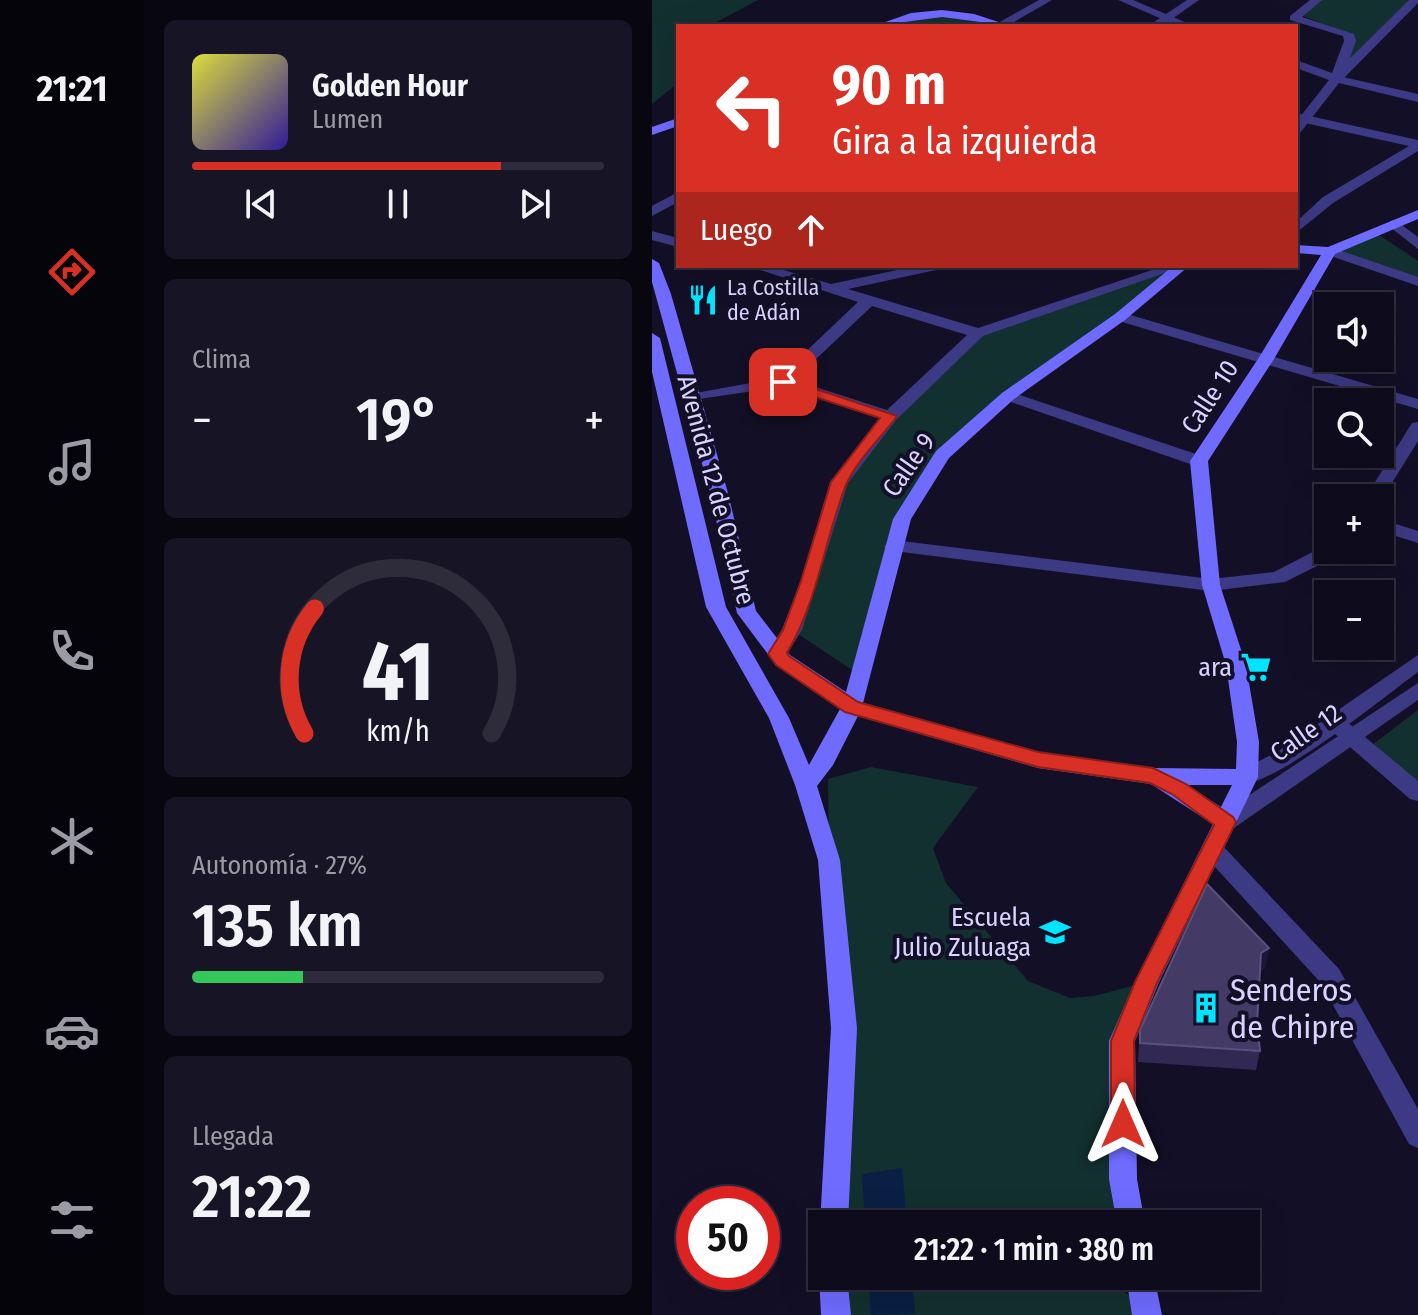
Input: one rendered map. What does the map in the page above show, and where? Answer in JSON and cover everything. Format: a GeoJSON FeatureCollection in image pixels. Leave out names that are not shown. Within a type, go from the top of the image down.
{"type":"FeatureCollection","features":[{"type":"Feature","properties":{"kind":"main road"},"geometry":{"type":"LineString","coordinates":[[886,24],[935,14],[966,16],[999,24]]}},
{"type":"Feature","properties":{"kind":"main road"},"geometry":{"type":"LineString","coordinates":[[652,117],[676,111]]}},
{"type":"Feature","properties":{"kind":"main road"},"geometry":{"type":"LineString","coordinates":[[652,131],[676,123]]}},
{"type":"Feature","properties":{"kind":"main road"},"geometry":{"type":"LineString","coordinates":[[1298,249],[1330,251],[1418,214]]}},
{"type":"Feature","properties":{"kind":"main road","name":"Calle 10"},"geometry":{"type":"LineString","coordinates":[[1247,777],[1248,742],[1236,665],[1211,585],[1199,461],[1266,359],[1330,251]]}},
{"type":"Feature","properties":{"kind":"main road","name":"Avenida 12 de Octubre"},"geometry":{"type":"LineString","coordinates":[[652,263],[664,294],[719,493],[747,613],[777,654],[819,688],[852,707],[1038,760],[1153,776],[1247,777]]}},
{"type":"Feature","properties":{"kind":"main road","name":"Calle 9"},"geometry":{"type":"LineString","coordinates":[[806,785],[825,759],[852,707],[902,519],[942,455],[1008,396],[1120,317],[1178,268]]}},
{"type":"Feature","properties":{"kind":"main road","name":"Avenida 12 de Octubre"},"geometry":{"type":"LineString","coordinates":[[652,338],[716,607],[779,718],[806,785],[829,860],[844,1028],[835,1210]]}},
{"type":"Feature","properties":{"kind":"main road"},"geometry":{"type":"LineString","coordinates":[[1153,776],[1179,789],[1226,822]]}},
{"type":"Feature","properties":{"kind":"main road"},"geometry":{"type":"LineString","coordinates":[[1129,1210],[1123,1179],[1122,1041],[1147,982],[1247,777]]}},
{"type":"Feature","properties":{"kind":"main road"},"geometry":{"type":"LineString","coordinates":[[834,1290],[836,1315]]}},
{"type":"Feature","properties":{"kind":"main road"},"geometry":{"type":"LineString","coordinates":[[1143,1290],[1147,1315]]}},
{"type":"Feature","properties":{"kind":"street"},"geometry":{"type":"LineString","coordinates":[[1005,24],[1047,0]]}},
{"type":"Feature","properties":{"kind":"street"},"geometry":{"type":"LineString","coordinates":[[1123,0],[1182,24]]}},
{"type":"Feature","properties":{"kind":"street"},"geometry":{"type":"LineString","coordinates":[[1156,24],[1194,0]]}},
{"type":"Feature","properties":{"kind":"street"},"geometry":{"type":"LineString","coordinates":[[1317,0],[1294,18],[1348,34],[1350,41],[1336,79]]}},
{"type":"Feature","properties":{"kind":"street"},"geometry":{"type":"LineString","coordinates":[[1415,0],[1300,118],[1418,145]]}},
{"type":"Feature","properties":{"kind":"street"},"geometry":{"type":"LineString","coordinates":[[1298,65],[1336,79],[1418,98]]}},
{"type":"Feature","properties":{"kind":"street"},"geometry":{"type":"LineString","coordinates":[[1298,227],[1328,200],[1418,145]]}},
{"type":"Feature","properties":{"kind":"street"},"geometry":{"type":"LineString","coordinates":[[652,212],[676,197]]}},
{"type":"Feature","properties":{"kind":"street"},"geometry":{"type":"LineString","coordinates":[[1395,224],[1418,245]]}},
{"type":"Feature","properties":{"kind":"street"},"geometry":{"type":"LineString","coordinates":[[652,235],[676,242]]}},
{"type":"Feature","properties":{"kind":"street"},"geometry":{"type":"LineString","coordinates":[[1330,251],[1418,282]]}},
{"type":"Feature","properties":{"kind":"street"},"geometry":{"type":"LineString","coordinates":[[762,268],[978,333]]}},
{"type":"Feature","properties":{"kind":"street"},"geometry":{"type":"LineString","coordinates":[[830,289],[927,268]]}},
{"type":"Feature","properties":{"kind":"street"},"geometry":{"type":"LineString","coordinates":[[777,654],[792,630],[810,581],[839,482],[890,416],[978,333],[1174,268]]}},
{"type":"Feature","properties":{"kind":"street"},"geometry":{"type":"LineString","coordinates":[[783,382],[869,300]]}},
{"type":"Feature","properties":{"kind":"street"},"geometry":{"type":"LineString","coordinates":[[1120,317],[1418,404]]}},
{"type":"Feature","properties":{"kind":"street"},"geometry":{"type":"LineString","coordinates":[[691,398],[783,382],[890,416]]}},
{"type":"Feature","properties":{"kind":"street"},"geometry":{"type":"LineString","coordinates":[[1008,396],[1199,461]]}},
{"type":"Feature","properties":{"kind":"street"},"geometry":{"type":"LineString","coordinates":[[1383,484],[1418,427]]}},
{"type":"Feature","properties":{"kind":"street"},"geometry":{"type":"LineString","coordinates":[[1394,529],[1418,537]]}},
{"type":"Feature","properties":{"kind":"street"},"geometry":{"type":"LineString","coordinates":[[893,546],[1211,585],[1278,578],[1314,560]]}},
{"type":"Feature","properties":{"kind":"street","name":"Calle 12"},"geometry":{"type":"LineString","coordinates":[[1247,777],[1285,758],[1418,662]]}},
{"type":"Feature","properties":{"kind":"street","name":"Calle 12"},"geometry":{"type":"LineString","coordinates":[[1226,822],[1418,690]]}},
{"type":"Feature","properties":{"kind":"street"},"geometry":{"type":"LineString","coordinates":[[1334,722],[1418,793]]}},
{"type":"Feature","properties":{"kind":"street"},"geometry":{"type":"LineString","coordinates":[[1213,850],[1330,976],[1418,1135]]}},
{"type":"Feature","properties":{"kind":"green space"},"geometry":{"type":"Polygon","coordinates":[[[652,0],[758,0],[713,24],[676,24],[676,85],[652,104],[652,0]]]}},
{"type":"Feature","properties":{"kind":"green space"},"geometry":{"type":"Polygon","coordinates":[[[1319,0],[1415,0],[1336,79],[1350,34],[1303,16],[1319,0]]]}},
{"type":"Feature","properties":{"kind":"green space"},"geometry":{"type":"Polygon","coordinates":[[[935,14],[1002,24],[890,24],[935,14]]]}},
{"type":"Feature","properties":{"kind":"green space"},"geometry":{"type":"Polygon","coordinates":[[[1373,231],[1418,261],[1418,283],[1330,251],[1373,231]]]}},
{"type":"Feature","properties":{"kind":"green space"},"geometry":{"type":"Polygon","coordinates":[[[1175,268],[1008,396],[921,485],[861,676],[792,630],[827,515],[890,416],[978,333],[1175,268]]]}},
{"type":"Feature","properties":{"kind":"green space"},"geometry":{"type":"Polygon","coordinates":[[[1418,710],[1418,789],[1368,748],[1418,710]]]}},
{"type":"Feature","properties":{"kind":"green space"},"geometry":{"type":"Polygon","coordinates":[[[871,767],[978,787],[933,848],[946,883],[1028,981],[1070,998],[1094,996],[1147,982],[1122,1041],[1119,1210],[834,1210],[828,779],[871,767]]]}},
{"type":"Feature","properties":{"kind":"green space"},"geometry":{"type":"Polygon","coordinates":[[[834,1290],[1121,1290],[1145,1305],[1147,1315],[836,1315],[834,1290]]]}},
{"type":"Feature","properties":{"kind":"water"},"geometry":{"type":"Polygon","coordinates":[[[902,1168],[906,1210],[864,1210],[862,1174],[902,1168]]]}},
{"type":"Feature","properties":{"kind":"water"},"geometry":{"type":"Polygon","coordinates":[[[869,1290],[913,1290],[915,1314],[871,1315],[869,1290]]]}},
{"type":"Feature","properties":{"kind":"building","name":"Senderos de Chipre"},"geometry":{"type":"Polygon","coordinates":[[[1207,884],[1269,948],[1261,953],[1257,1023],[1260,1051],[1140,1043],[1140,1030],[1207,884]]]}},
{"type":"Feature","properties":{"kind":"place","name":"La Costilla de Adán"},"geometry":{"type":"Point","coordinates":[703,300]}},
{"type":"Feature","properties":{"kind":"place","name":"ara"},"geometry":{"type":"Point","coordinates":[1256,667]}},
{"type":"Feature","properties":{"kind":"place","name":"Escuela Julio Zuluaga"},"geometry":{"type":"Point","coordinates":[1055,932]}},
{"type":"Feature","properties":{"kind":"place","name":"Senderos de Chipre"},"geometry":{"type":"Point","coordinates":[1206,1008]}},
{"type":"Feature","properties":{"kind":"route"},"geometry":{"type":"LineString","coordinates":[[783,382],[890,416],[839,482],[810,581],[792,630],[777,654],[783,660],[819,688],[852,707],[1038,760],[1153,776],[1179,789],[1226,822],[1147,982],[1122,1041],[1123,1124]]}}]}
